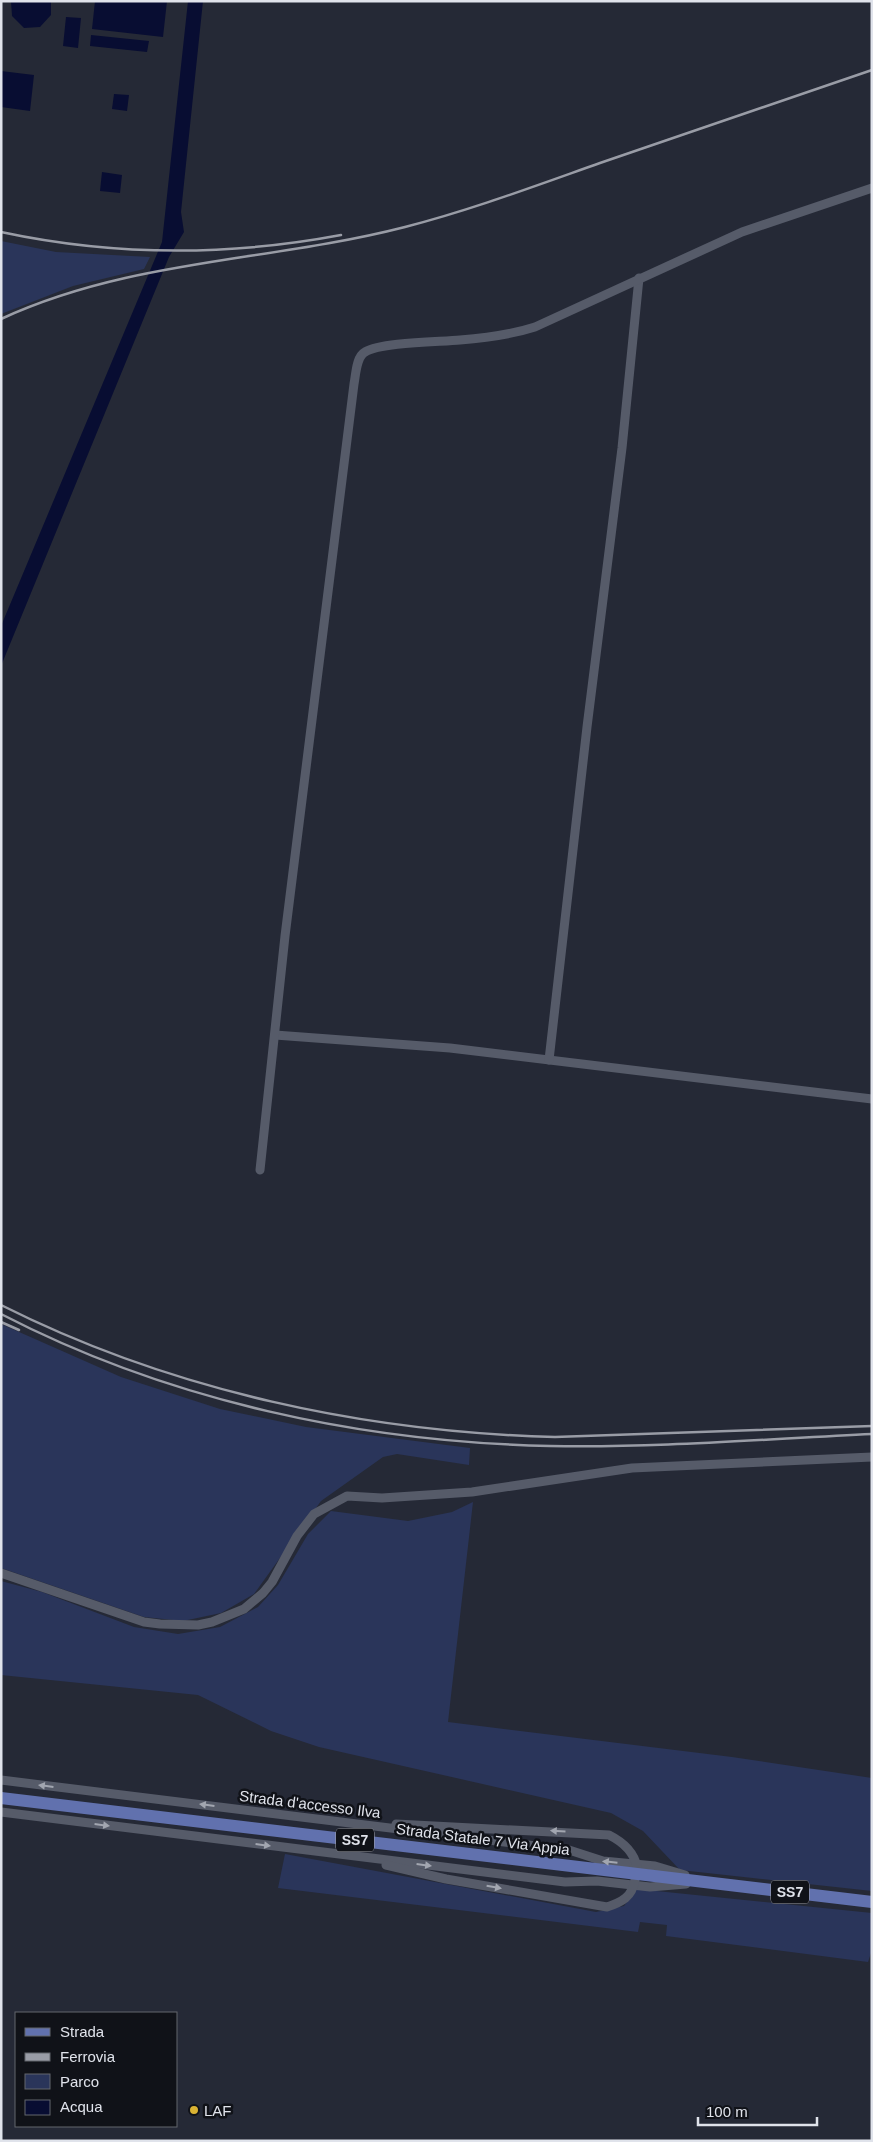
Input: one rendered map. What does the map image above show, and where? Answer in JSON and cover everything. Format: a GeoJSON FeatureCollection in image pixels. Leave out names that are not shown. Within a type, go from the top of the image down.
{"type":"FeatureCollection","features":[{"type":"Feature","properties":{"kind":"main road","name":"Strada Statale 7 Via Appia"},"geometry":{"type":"LineString","coordinates":[[1,1798],[872,1902]]}},
{"type":"Feature","properties":{"kind":"street"},"geometry":{"type":"LineString","coordinates":[[260,1170],[290,900],[354,384],[360,358],[365,352],[404,344],[489,338],[535,327],[742,232],[872,188]]}},
{"type":"Feature","properties":{"kind":"street"},"geometry":{"type":"LineString","coordinates":[[550,1060],[587,727],[622,448],[639,278]]}},
{"type":"Feature","properties":{"kind":"street"},"geometry":{"type":"LineString","coordinates":[[275,1036],[450,1048],[872,1099]]}},
{"type":"Feature","properties":{"kind":"street"},"geometry":{"type":"LineString","coordinates":[[1,1573],[144,1622],[198,1624],[229,1616],[254,1602],[272,1582],[305,1524],[322,1507],[347,1496],[382,1498],[472,1492],[632,1468],[872,1456]]}},
{"type":"Feature","properties":{"kind":"street","name":"Strada d'accesso Ilva"},"geometry":{"type":"LineString","coordinates":[[1,1780],[569,1850],[603,1861],[654,1866],[709,1882]]}},
{"type":"Feature","properties":{"kind":"street"},"geometry":{"type":"LineString","coordinates":[[1,1812],[565,1882],[597,1881],[650,1887],[709,1882]]}},
{"type":"Feature","properties":{"kind":"street"},"geometry":{"type":"LineString","coordinates":[[342,1855],[446,1879],[607,1907],[624,1901],[634,1890],[638,1866],[631,1851],[620,1840],[609,1835],[450,1825],[345,1822]]}},
{"type":"Feature","properties":{"kind":"green space"},"geometry":{"type":"Polygon","coordinates":[[[1,241],[56,252],[150,257],[144,269],[73,286],[1,314],[1,241]]]}},
{"type":"Feature","properties":{"kind":"green space"},"geometry":{"type":"Polygon","coordinates":[[[1,1324],[121,1377],[220,1409],[306,1427],[470,1448],[469,1465],[397,1454],[383,1457],[321,1501],[254,1594],[221,1613],[183,1621],[144,1617],[1,1568],[1,1324]]]}},
{"type":"Feature","properties":{"kind":"green space"},"geometry":{"type":"Polygon","coordinates":[[[473,1502],[448,1722],[732,1757],[872,1778],[872,1891],[680,1870],[643,1831],[611,1813],[319,1747],[271,1731],[198,1695],[1,1675],[1,1581],[42,1592],[134,1627],[178,1634],[220,1627],[258,1607],[278,1585],[308,1534],[331,1511],[408,1521],[452,1512],[473,1502]]]}},
{"type":"Feature","properties":{"kind":"green space"},"geometry":{"type":"Polygon","coordinates":[[[285,1854],[596,1912],[624,1906],[637,1889],[872,1913],[872,1950],[868,1962],[666,1936],[667,1925],[640,1922],[638,1932],[278,1888],[285,1854]]]}},
{"type":"Feature","properties":{"kind":"water"},"geometry":{"type":"Polygon","coordinates":[[[11,1],[51,1],[51,15],[40,27],[24,28],[12,16],[11,1]]]}},
{"type":"Feature","properties":{"kind":"water"},"geometry":{"type":"Polygon","coordinates":[[[95,1],[167,1],[163,37],[92,29],[95,1]]]}},
{"type":"Feature","properties":{"kind":"water"},"geometry":{"type":"Polygon","coordinates":[[[188,1],[203,1],[181,212],[184,232],[169,257],[1,666],[1,626],[162,242],[188,1]]]}},
{"type":"Feature","properties":{"kind":"water"},"geometry":{"type":"Polygon","coordinates":[[[66,17],[81,18],[78,48],[63,46],[66,17]]]}},
{"type":"Feature","properties":{"kind":"water"},"geometry":{"type":"Polygon","coordinates":[[[91,35],[149,41],[147,52],[90,46],[91,35]]]}},
{"type":"Feature","properties":{"kind":"water"},"geometry":{"type":"Polygon","coordinates":[[[1,71],[34,75],[30,111],[1,107],[1,71]]]}},
{"type":"Feature","properties":{"kind":"water"},"geometry":{"type":"Polygon","coordinates":[[[114,94],[129,95],[127,111],[112,109],[114,94]]]}},
{"type":"Feature","properties":{"kind":"water"},"geometry":{"type":"Polygon","coordinates":[[[102,172],[122,175],[120,193],[100,191],[102,172]]]}},
{"type":"Feature","properties":{"kind":"railway"},"geometry":{"type":"LineString","coordinates":[[1,319],[50,299],[100,284],[150,273],[354,239],[430,220],[503,197],[872,70]]}},
{"type":"Feature","properties":{"kind":"railway"},"geometry":{"type":"LineString","coordinates":[[1,232],[86,246],[171,250],[214,250],[256,247],[341,235]]}},
{"type":"Feature","properties":{"kind":"railway"},"geometry":{"type":"LineString","coordinates":[[1,1305],[66,1335],[133,1361],[201,1383],[341,1416],[412,1426],[555,1437],[872,1426]]}},
{"type":"Feature","properties":{"kind":"railway"},"geometry":{"type":"LineString","coordinates":[[1,1314],[65,1344],[131,1371],[199,1393],[268,1411],[408,1436],[479,1443],[590,1446],[872,1434]]}},
{"type":"Feature","properties":{"kind":"railway"},"geometry":{"type":"LineString","coordinates":[[1,1322],[19,1330]]}},
{"type":"Feature","properties":{"kind":"place","name":"LAF"},"geometry":{"type":"Point","coordinates":[194,2110]}}]}
